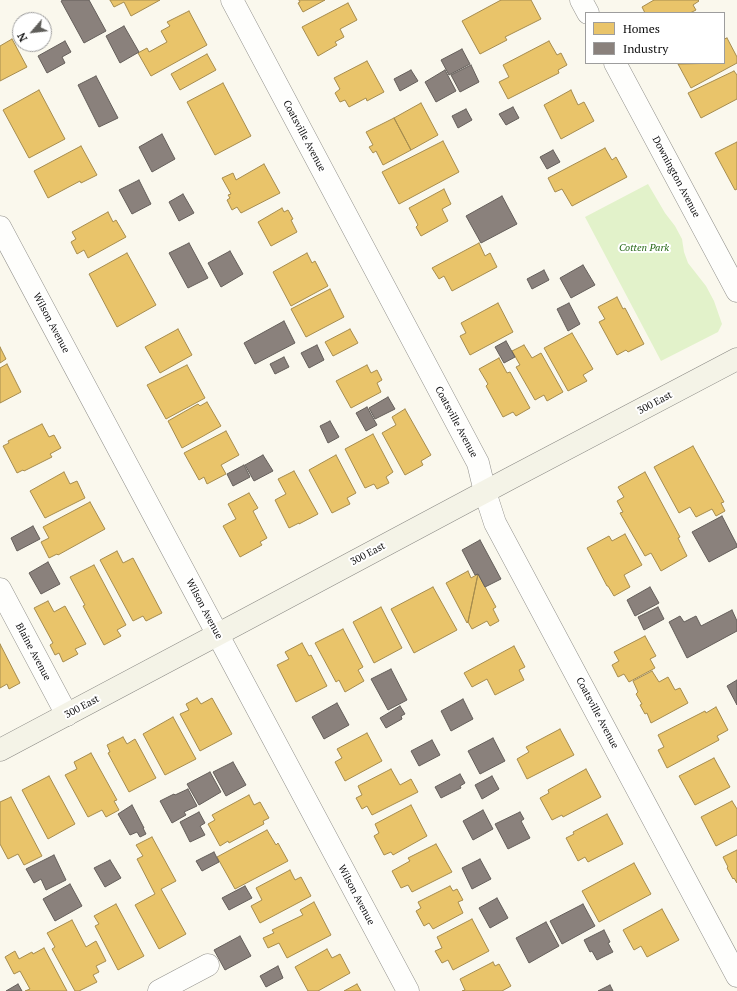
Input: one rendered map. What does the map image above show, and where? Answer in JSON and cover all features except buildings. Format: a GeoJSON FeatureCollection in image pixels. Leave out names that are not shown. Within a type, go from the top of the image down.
{"type":"FeatureCollection","features":[{"type":"Feature","properties":{"kind":"street","name":"Coatsville Avenue"},"geometry":{"type":"LineString","coordinates":[[232,0],[478,463],[495,523],[737,976]]}},
{"type":"Feature","properties":{"kind":"street"},"geometry":{"type":"LineString","coordinates":[[581,0],[587,12]]}},
{"type":"Feature","properties":{"kind":"street","name":"Downington Avenue"},"geometry":{"type":"LineString","coordinates":[[616,64],[737,291]]}},
{"type":"Feature","properties":{"kind":"street","name":"Wilson Avenue"},"geometry":{"type":"LineString","coordinates":[[0,227],[408,991]]}},
{"type":"Feature","properties":{"kind":"street","name":"300 East"},"geometry":{"type":"LineString","coordinates":[[0,750],[737,359]]}},
{"type":"Feature","properties":{"kind":"street","name":"Blaine Avenue"},"geometry":{"type":"LineString","coordinates":[[0,589],[66,715]]}},
{"type":"Feature","properties":{"kind":"street"},"geometry":{"type":"LineString","coordinates":[[159,991],[208,965]]}},
{"type":"Feature","properties":{"kind":"green space","name":"Cotten Park"},"geometry":{"type":"Polygon","coordinates":[[[648,184],[682,239],[684,252],[688,263],[706,286],[714,301],[722,324],[718,332],[661,361],[585,217],[648,184]]]}}]}
